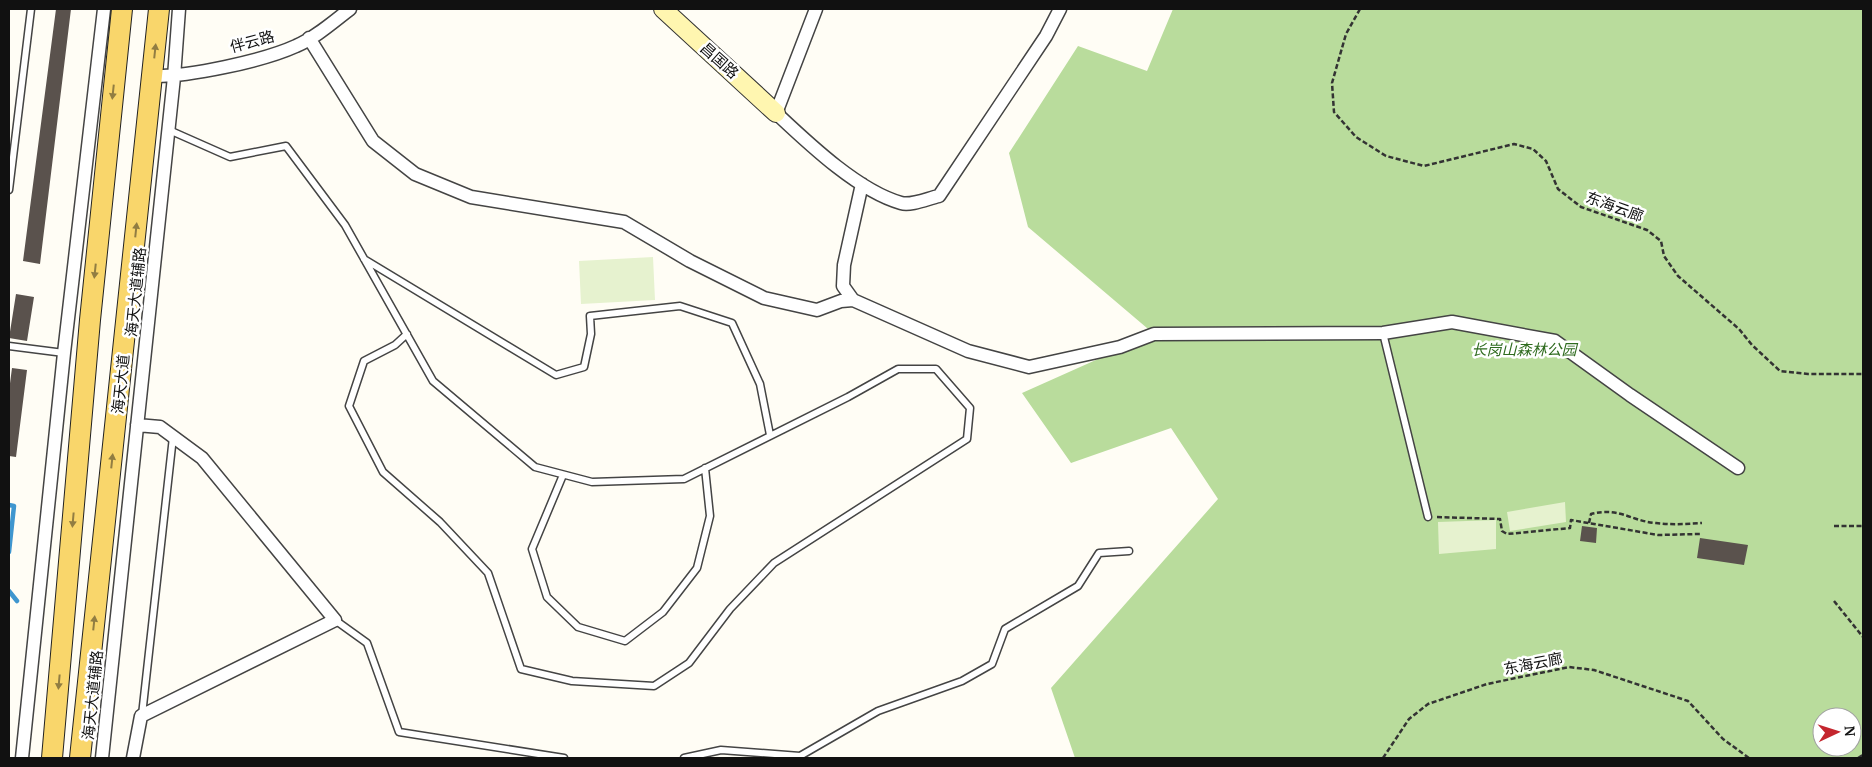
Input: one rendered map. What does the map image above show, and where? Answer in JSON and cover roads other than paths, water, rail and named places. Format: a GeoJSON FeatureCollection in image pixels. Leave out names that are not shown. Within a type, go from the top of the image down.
{"type":"FeatureCollection","features":[{"type":"Feature","properties":{"kind":"main road"},"geometry":{"type":"LineString","coordinates":[[52,758],[90,320],[122,9]]}},
{"type":"Feature","properties":{"kind":"main road","name":"海天大道"},"geometry":{"type":"LineString","coordinates":[[80,758],[159,9]]}},
{"type":"Feature","properties":{"kind":"main road","name":"昌国路"},"geometry":{"type":"LineString","coordinates":[[663,9],[776,113]]}},
{"type":"Feature","properties":{"kind":"street"},"geometry":{"type":"LineString","coordinates":[[22,758],[64,352],[104,9]]}},
{"type":"Feature","properties":{"kind":"street","name":"海天大道辅路"},"geometry":{"type":"LineString","coordinates":[[102,758],[169,130],[179,9]]}},
{"type":"Feature","properties":{"kind":"street","name":"伴云路"},"geometry":{"type":"LineString","coordinates":[[152,76],[174,77],[250,60],[296,46],[350,9]]}},
{"type":"Feature","properties":{"kind":"street"},"geometry":{"type":"LineString","coordinates":[[816,9],[776,113],[805,140],[862,184],[903,204],[939,196],[1046,36],[1060,9]]}},
{"type":"Feature","properties":{"kind":"street"},"geometry":{"type":"LineString","coordinates":[[309,38],[373,141],[415,174],[471,197],[624,222],[690,260],[764,298],[817,310],[842,301],[853,300],[968,350],[1029,367],[1120,347],[1154,334],[1383,333],[1452,322],[1555,341],[1630,395],[1738,468]]}},
{"type":"Feature","properties":{"kind":"street"},"geometry":{"type":"LineString","coordinates":[[853,300],[843,286],[844,265],[862,184]]}},
{"type":"Feature","properties":{"kind":"street"},"geometry":{"type":"LineString","coordinates":[[133,758],[141,716],[335,620],[202,458],[160,427],[137,425]]}},
{"type":"Feature","properties":{"kind":"lane"},"geometry":{"type":"LineString","coordinates":[[9,190],[12,134],[31,9]]}},
{"type":"Feature","properties":{"kind":"lane"},"geometry":{"type":"LineString","coordinates":[[169,130],[230,157],[286,146],[345,225],[363,258],[407,334],[433,381],[535,468],[592,482],[684,478],[848,397],[898,369],[936,369],[970,408],[967,439],[774,563],[730,610],[689,663],[654,686],[572,682],[521,669],[488,573],[440,522],[383,472],[349,406],[364,361],[394,345],[407,334]]}},
{"type":"Feature","properties":{"kind":"lane"},"geometry":{"type":"LineString","coordinates":[[363,258],[556,376],[584,367],[590,334],[590,316],[680,306],[732,323],[760,384],[770,435]]}},
{"type":"Feature","properties":{"kind":"lane"},"geometry":{"type":"LineString","coordinates":[[1383,333],[1428,517]]}},
{"type":"Feature","properties":{"kind":"lane"},"geometry":{"type":"LineString","coordinates":[[9,346],[64,352]]}},
{"type":"Feature","properties":{"kind":"lane"},"geometry":{"type":"LineString","coordinates":[[141,716],[173,437]]}},
{"type":"Feature","properties":{"kind":"lane"},"geometry":{"type":"LineString","coordinates":[[563,475],[532,549],[548,598],[578,627],[625,641],[663,612],[697,568],[710,516],[705,468]]}},
{"type":"Feature","properties":{"kind":"lane"},"geometry":{"type":"LineString","coordinates":[[684,758],[721,750],[800,756],[878,711],[962,681],[992,664],[1006,629],[1078,586],[1099,553],[1129,550]]}},
{"type":"Feature","properties":{"kind":"lane"},"geometry":{"type":"LineString","coordinates":[[335,620],[367,643],[399,732],[536,756],[564,758]]}},
{"type":"Feature","properties":{"kind":"waterway"},"geometry":{"type":"LineString","coordinates":[[9,505],[14,506],[9,552]]}},
{"type":"Feature","properties":{"kind":"waterway"},"geometry":{"type":"LineString","coordinates":[[9,591],[17,601]]}},
{"type":"Feature","properties":{"kind":"park label","name":"长岗山森林公园"},"geometry":{"type":"Point","coordinates":[1524,349]}}]}
